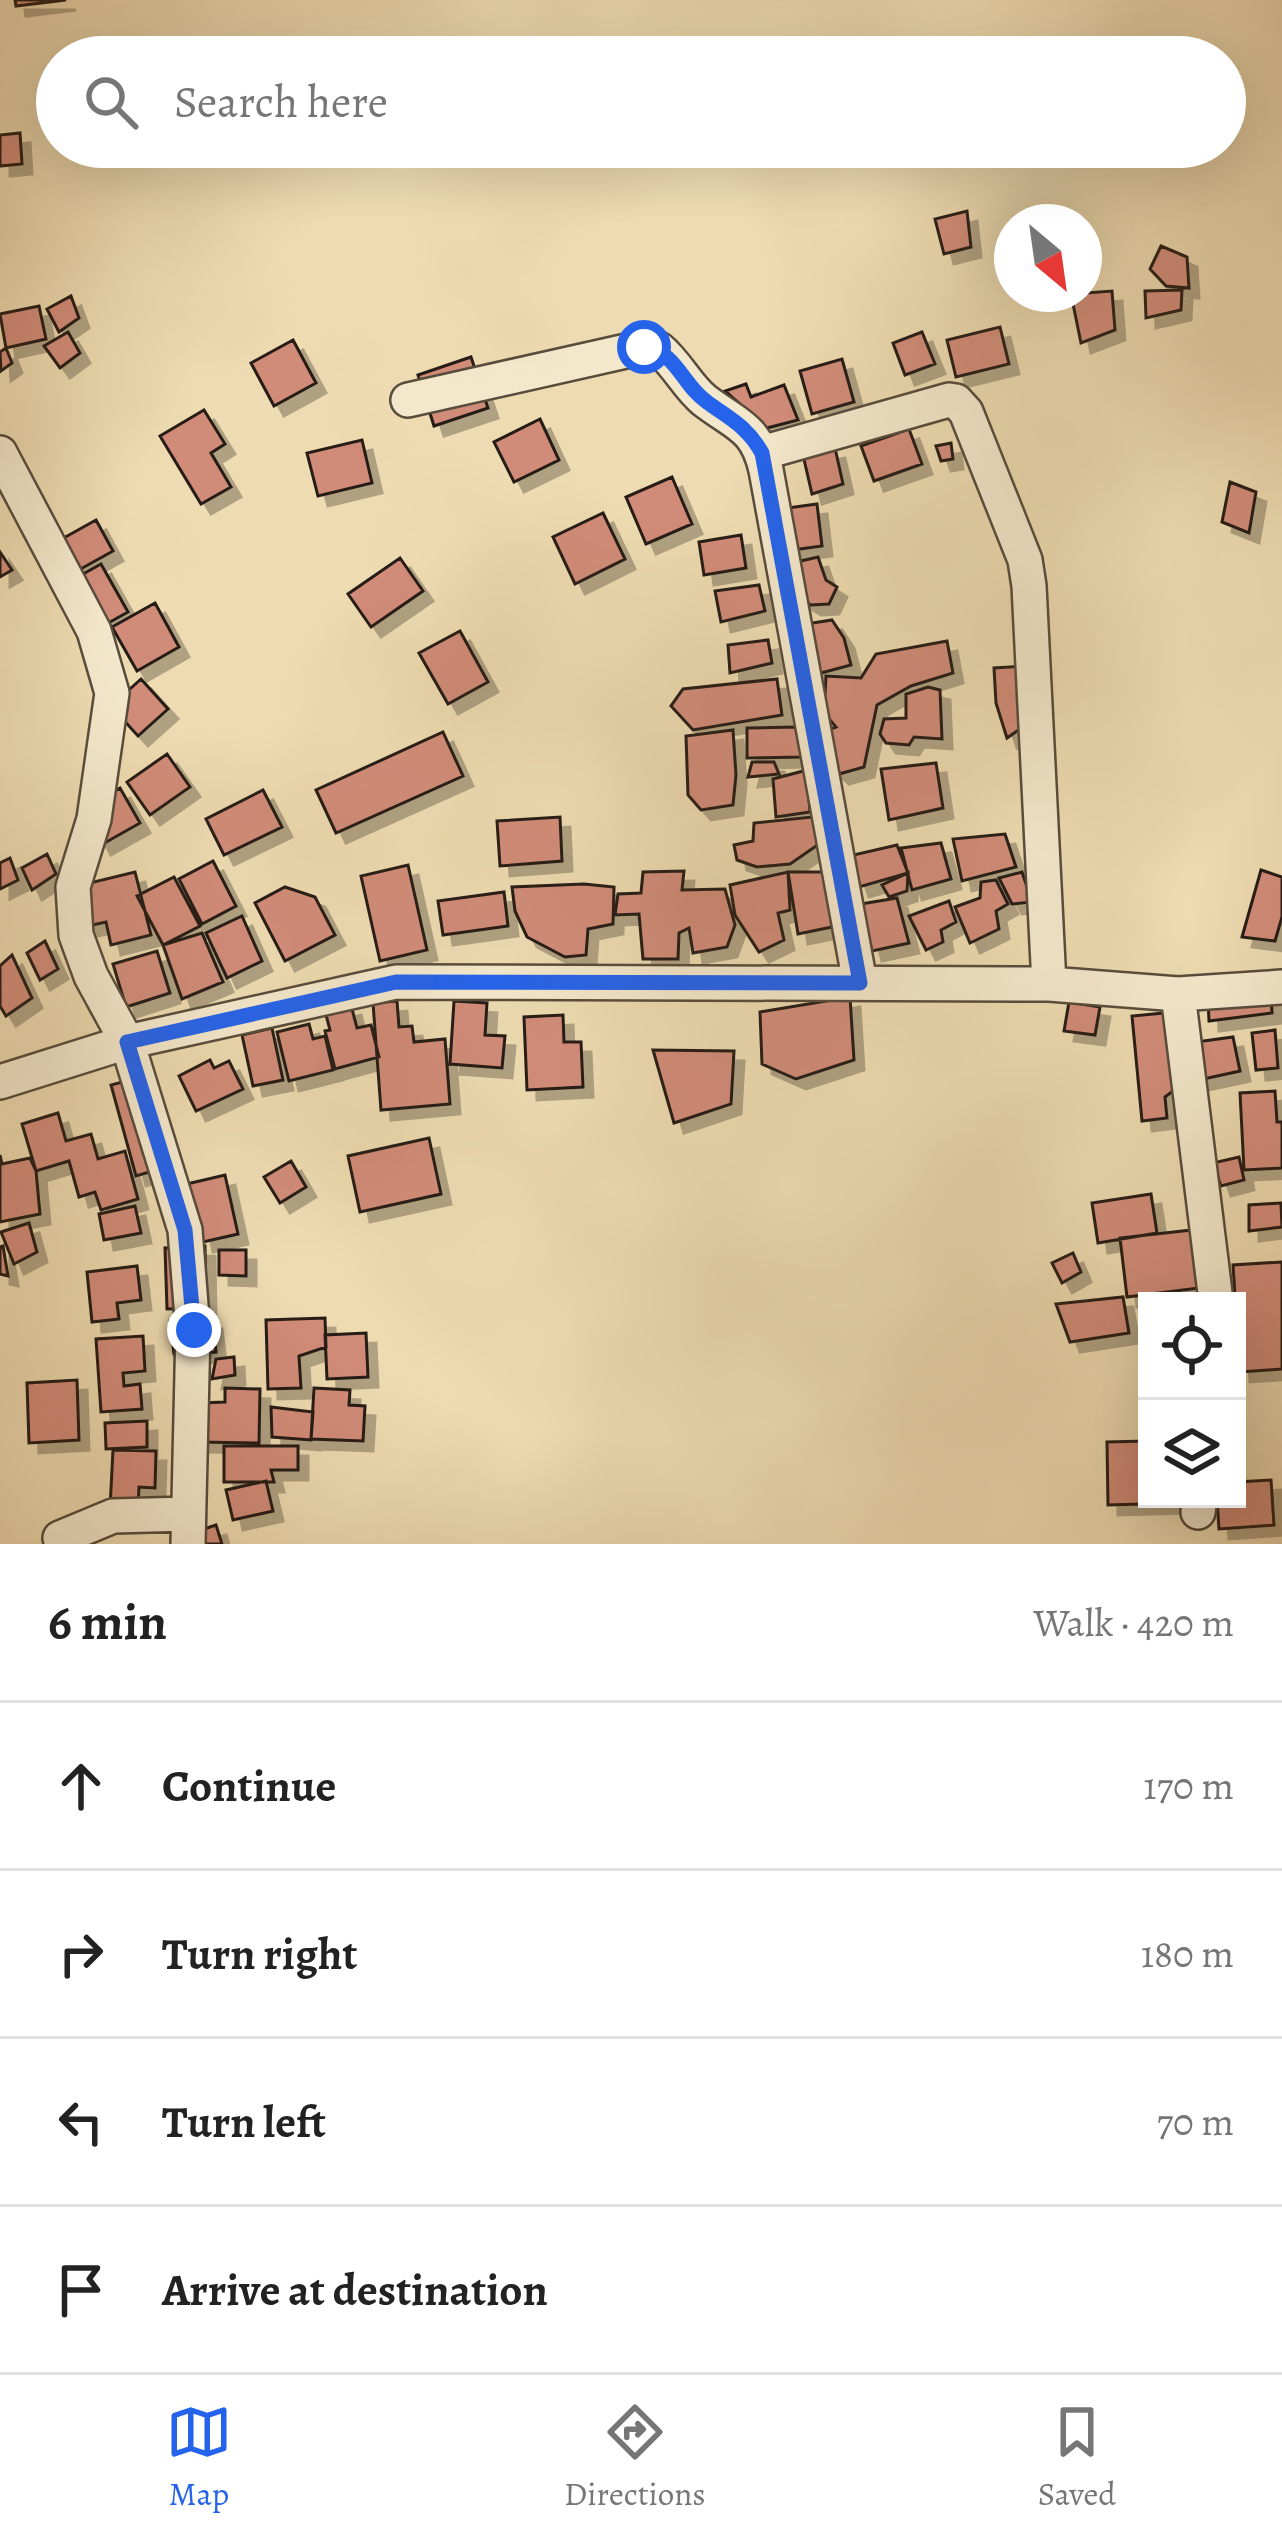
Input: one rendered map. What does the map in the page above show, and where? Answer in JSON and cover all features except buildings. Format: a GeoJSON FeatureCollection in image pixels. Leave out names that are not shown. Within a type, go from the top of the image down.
{"type":"FeatureCollection","features":[{"type":"Feature","properties":{"kind":"street"},"geometry":{"type":"LineString","coordinates":[[408,400],[631,350],[659,349],[706,402],[743,424],[762,453],[860,983]]}},
{"type":"Feature","properties":{"kind":"street"},"geometry":{"type":"LineString","coordinates":[[762,453],[949,400],[966,412],[1028,573],[1049,984]]}},
{"type":"Feature","properties":{"kind":"street"},"geometry":{"type":"LineString","coordinates":[[0,453],[94,632],[112,693],[94,819],[73,887],[76,935],[91,976],[127,1042],[185,1230],[194,1330],[188,1529],[113,1516],[60,1538]]}},
{"type":"Feature","properties":{"kind":"street"},"geometry":{"type":"LineString","coordinates":[[0,1082],[127,1042],[396,982],[1049,984],[1178,994],[1282,987]]}},
{"type":"Feature","properties":{"kind":"street"},"geometry":{"type":"LineString","coordinates":[[1178,994],[1215,1292]]}},
{"type":"Feature","properties":{"kind":"route"},"geometry":{"type":"LineString","coordinates":[[194,1330],[185,1230],[127,1042],[396,982],[860,983],[762,453],[743,424],[706,402],[669,357],[659,349],[644,347]]}}]}
